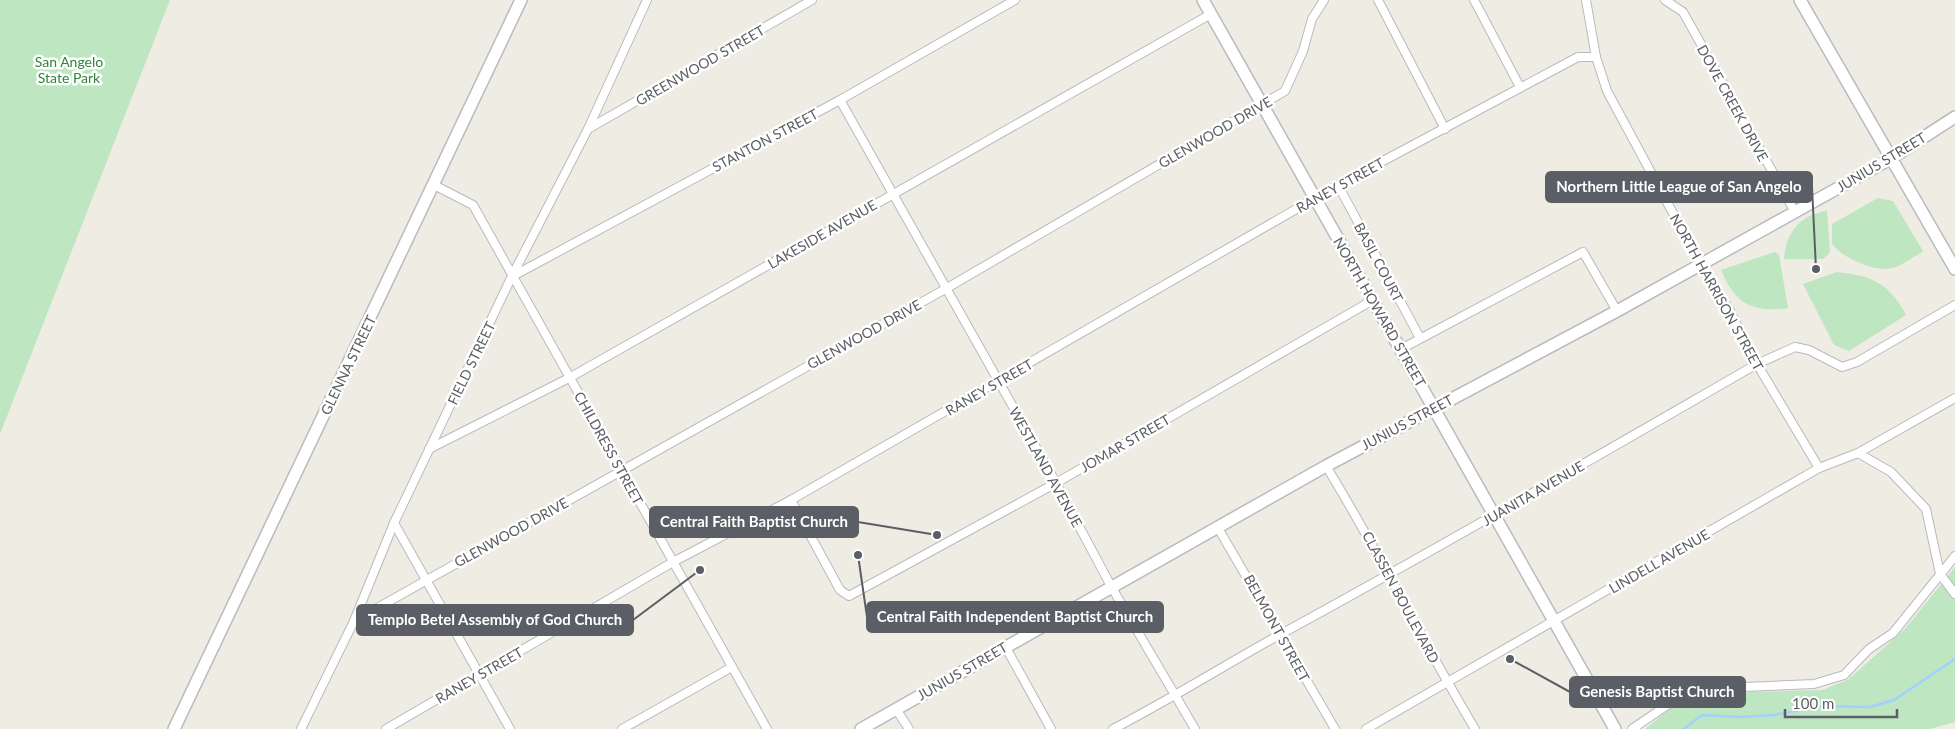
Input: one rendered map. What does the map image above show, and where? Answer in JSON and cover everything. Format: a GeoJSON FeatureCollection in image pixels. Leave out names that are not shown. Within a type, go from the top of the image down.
{"type":"FeatureCollection","features":[{"type":"Feature","properties":{"kind":"street","name":"GLENNA STREET"},"geometry":{"type":"LineString","coordinates":[[174,729],[522,0]]}},
{"type":"Feature","properties":{"kind":"street","name":"FIELD STREET"},"geometry":{"type":"LineString","coordinates":[[302,729],[354,620],[394,522],[512,276],[588,129],[646,0]]}},
{"type":"Feature","properties":{"kind":"street","name":"GREENWOOD STREET"},"geometry":{"type":"LineString","coordinates":[[588,129],[812,0]]}},
{"type":"Feature","properties":{"kind":"street","name":"STANTON STREET"},"geometry":{"type":"LineString","coordinates":[[512,276],[840,100],[1015,0]]}},
{"type":"Feature","properties":{"kind":"street","name":"NORTH HOWARD STREET"},"geometry":{"type":"LineString","coordinates":[[1204,0],[1615,729]]}},
{"type":"Feature","properties":{"kind":"street","name":"GLENWOOD DRIVE"},"geometry":{"type":"LineString","coordinates":[[354,620],[947,288],[1285,91],[1303,51],[1312,19],[1324,0]]}},
{"type":"Feature","properties":{"kind":"street"},"geometry":{"type":"LineString","coordinates":[[1378,0],[1445,129]]}},
{"type":"Feature","properties":{"kind":"street"},"geometry":{"type":"LineString","coordinates":[[1474,0],[1520,87]]}},
{"type":"Feature","properties":{"kind":"street","name":"NORTH HARRISON STREET"},"geometry":{"type":"LineString","coordinates":[[1586,0],[1596,57],[1607,91],[1701,265],[1730,311],[1757,364],[1819,468]]}},
{"type":"Feature","properties":{"kind":"street","name":"DOVE CREEK DRIVE"},"geometry":{"type":"LineString","coordinates":[[1665,0],[1683,12],[1795,212]]}},
{"type":"Feature","properties":{"kind":"street"},"geometry":{"type":"LineString","coordinates":[[1800,0],[1890,159],[1953,261]]}},
{"type":"Feature","properties":{"kind":"street","name":"LAKESIDE AVENUE"},"geometry":{"type":"LineString","coordinates":[[429,449],[569,378],[1212,14]]}},
{"type":"Feature","properties":{"kind":"street","name":"RANEY STREET"},"geometry":{"type":"LineString","coordinates":[[386,729],[674,562],[791,500],[998,382],[1338,185],[1578,57],[1596,57]]}},
{"type":"Feature","properties":{"kind":"street","name":"WESTLAND AVENUE"},"geometry":{"type":"LineString","coordinates":[[840,100],[1056,483],[1112,588],[1195,729]]}},
{"type":"Feature","properties":{"kind":"street","name":"JUNIUS STREET"},"geometry":{"type":"LineString","coordinates":[[861,729],[1326,466],[1701,265],[1890,159],[1955,117]]}},
{"type":"Feature","properties":{"kind":"street","name":"CHILDRESS STREET"},"geometry":{"type":"LineString","coordinates":[[434,185],[473,205],[767,729]]}},
{"type":"Feature","properties":{"kind":"street","name":"BASIL COURT"},"geometry":{"type":"LineString","coordinates":[[1338,185],[1420,338]]}},
{"type":"Feature","properties":{"kind":"street"},"geometry":{"type":"LineString","coordinates":[[1401,349],[1583,252],[1618,311]]}},
{"type":"Feature","properties":{"kind":"street","name":"JOMAR STREET"},"geometry":{"type":"LineString","coordinates":[[791,500],[840,590],[849,596],[1056,483],[1373,300]]}},
{"type":"Feature","properties":{"kind":"street","name":"JUANITA AVENUE"},"geometry":{"type":"LineString","coordinates":[[1114,729],[1176,696],[1279,636],[1391,576],[1757,364],[1795,347],[1809,350],[1842,367],[1857,362],[1955,305]]}},
{"type":"Feature","properties":{"kind":"street","name":"LINDELL AVENUE"},"geometry":{"type":"LineString","coordinates":[[1366,729],[1819,468],[1858,453],[1955,398]]}},
{"type":"Feature","properties":{"kind":"street"},"geometry":{"type":"LineString","coordinates":[[1858,453],[1891,472],[1926,509],[1940,574],[1955,594]]}},
{"type":"Feature","properties":{"kind":"street","name":"CLASSEN BOULEVARD"},"geometry":{"type":"LineString","coordinates":[[1326,466],[1391,576],[1447,682],[1475,729]]}},
{"type":"Feature","properties":{"kind":"street"},"geometry":{"type":"LineString","coordinates":[[394,522],[510,729]]}},
{"type":"Feature","properties":{"kind":"street","name":"BELMONT STREET"},"geometry":{"type":"LineString","coordinates":[[1218,528],[1250,581],[1279,636],[1335,729]]}},
{"type":"Feature","properties":{"kind":"street"},"geometry":{"type":"LineString","coordinates":[[1632,729],[1685,693],[1720,688],[1814,684],[1844,675],[1869,648],[1893,633],[1955,556]]}},
{"type":"Feature","properties":{"kind":"street"},"geometry":{"type":"LineString","coordinates":[[1005,646],[1051,729]]}},
{"type":"Feature","properties":{"kind":"street"},"geometry":{"type":"LineString","coordinates":[[622,729],[732,667]]}},
{"type":"Feature","properties":{"kind":"street"},"geometry":{"type":"LineString","coordinates":[[896,709],[909,729]]}},
{"type":"Feature","properties":{"kind":"green space","name":"San Angelo State Park"},"geometry":{"type":"Polygon","coordinates":[[[0,0],[170,0],[0,434],[0,0]]]}},
{"type":"Feature","properties":{"kind":"green space"},"geometry":{"type":"Polygon","coordinates":[[[1878,198],[1893,201],[1923,251],[1896,267],[1888,269],[1861,264],[1844,255],[1832,244],[1832,224],[1878,198]]]}},
{"type":"Feature","properties":{"kind":"green space"},"geometry":{"type":"Polygon","coordinates":[[[1827,211],[1830,253],[1823,259],[1784,259],[1785,249],[1796,226],[1809,216],[1827,211]]]}},
{"type":"Feature","properties":{"kind":"green space"},"geometry":{"type":"Polygon","coordinates":[[[1775,252],[1779,255],[1788,308],[1764,309],[1746,304],[1732,291],[1721,270],[1775,252]]]}},
{"type":"Feature","properties":{"kind":"green space"},"geometry":{"type":"Polygon","coordinates":[[[1837,272],[1849,273],[1878,283],[1900,304],[1906,315],[1849,351],[1834,345],[1803,284],[1837,272]]]}},
{"type":"Feature","properties":{"kind":"green space"},"geometry":{"type":"Polygon","coordinates":[[[1955,567],[1955,722],[1930,729],[1645,729],[1685,697],[1716,693],[1823,690],[1849,679],[1905,629],[1955,567]]]}},
{"type":"Feature","properties":{"kind":"waterway"},"geometry":{"type":"LineString","coordinates":[[1684,729],[1702,715],[1740,717],[1774,715],[1821,706],[1870,707],[1894,700],[1955,659]]}},
{"type":"Feature","properties":{"kind":"place","name":"Northern Little League of San Angelo"},"geometry":{"type":"Point","coordinates":[1816,269]}},
{"type":"Feature","properties":{"kind":"place","name":"Central Faith Baptist Church"},"geometry":{"type":"Point","coordinates":[937,535]}},
{"type":"Feature","properties":{"kind":"place","name":"Central Faith Independent Baptist Church"},"geometry":{"type":"Point","coordinates":[858,555]}},
{"type":"Feature","properties":{"kind":"place","name":"Templo Betel Assembly of God Church"},"geometry":{"type":"Point","coordinates":[700,570]}},
{"type":"Feature","properties":{"kind":"place","name":"Genesis Baptist Church"},"geometry":{"type":"Point","coordinates":[1510,659]}}]}
